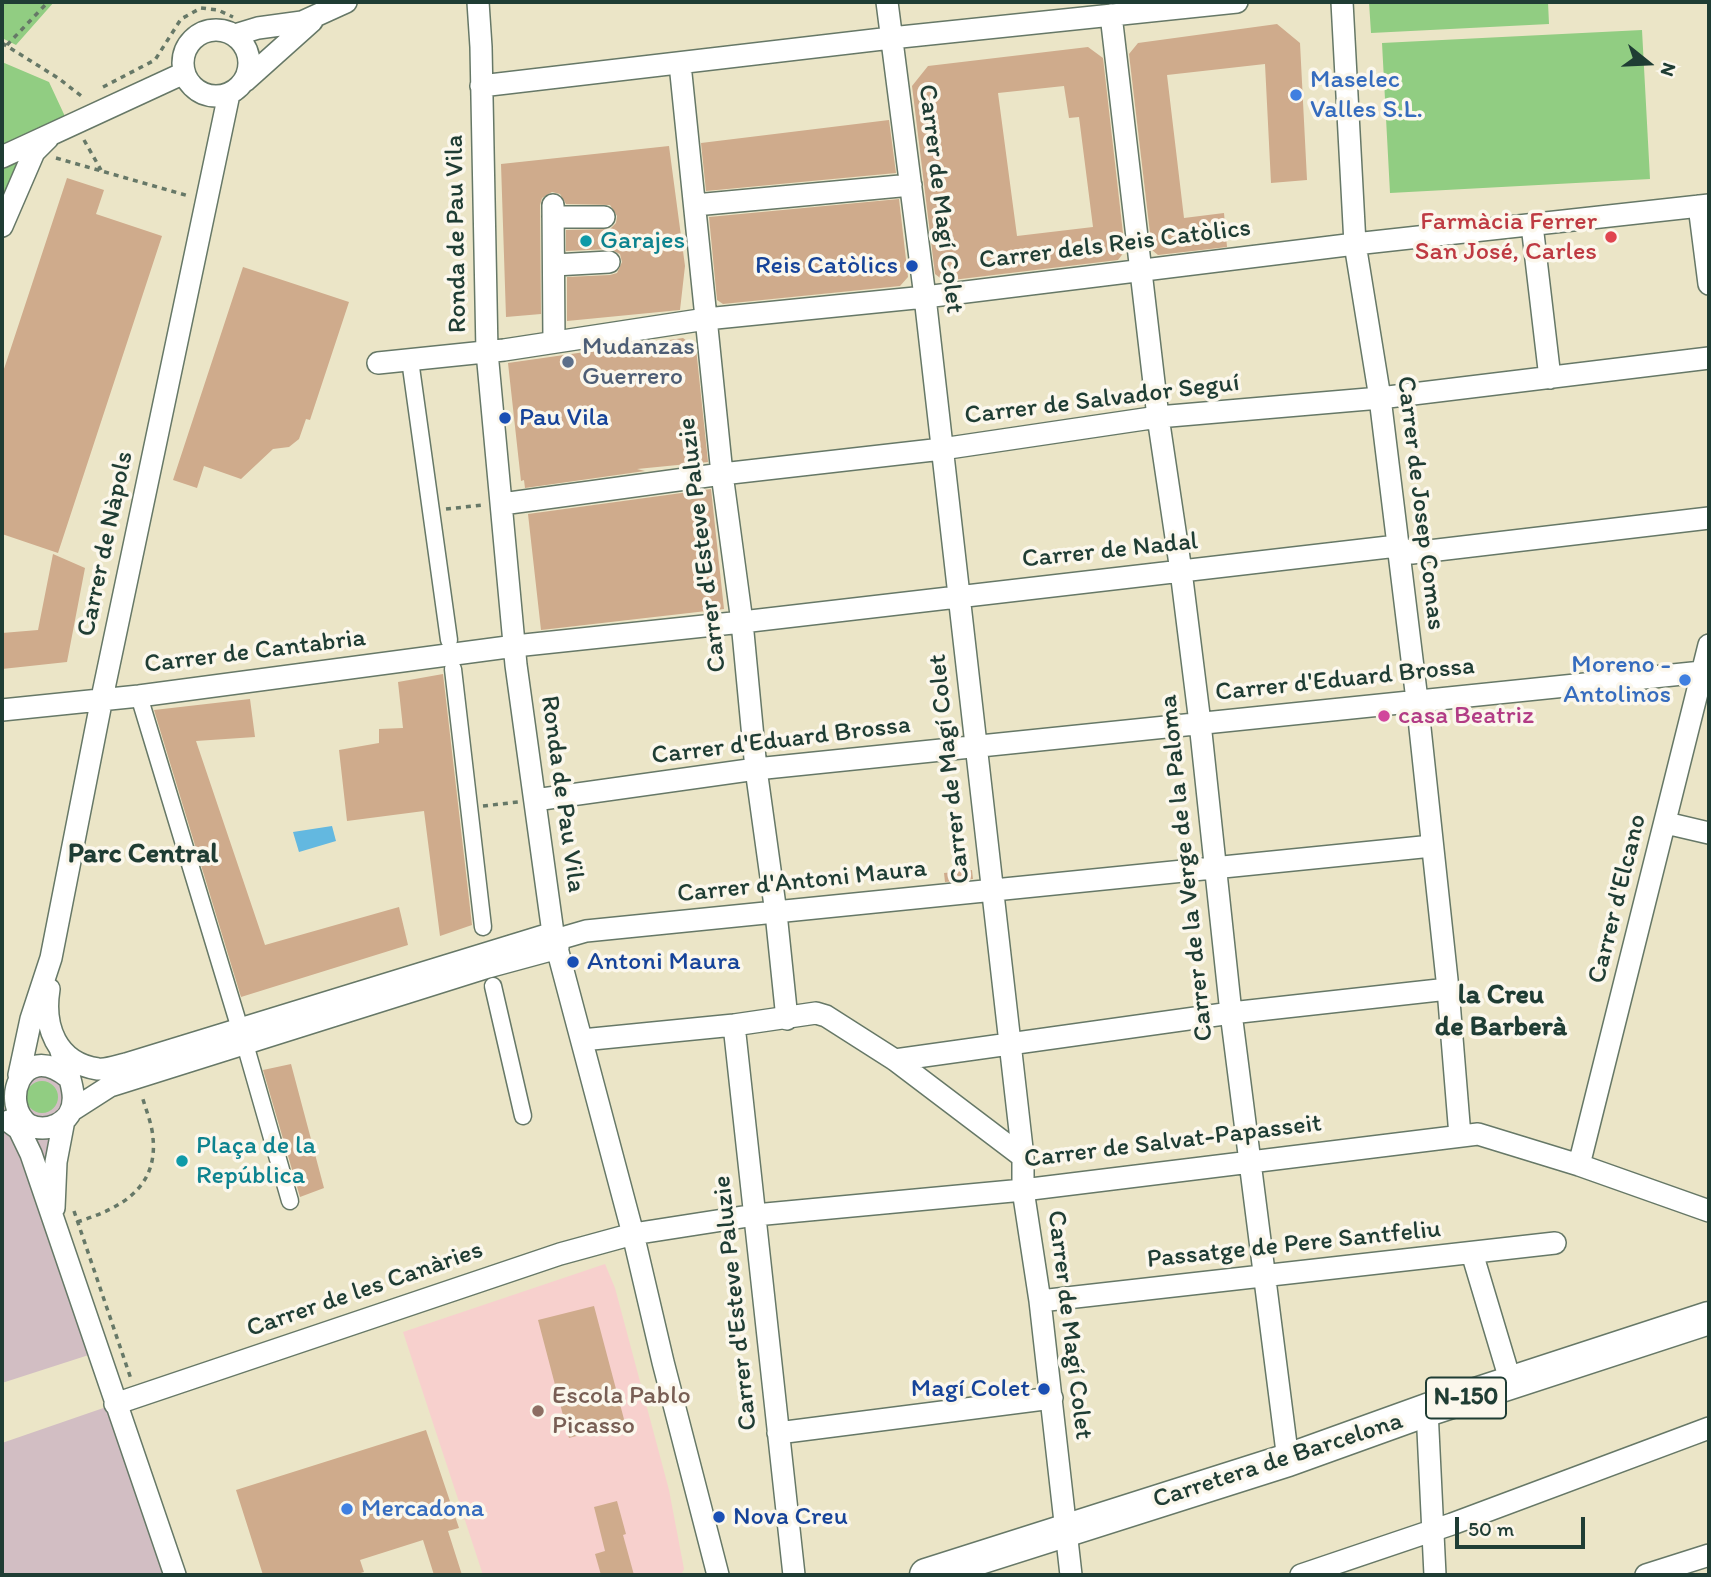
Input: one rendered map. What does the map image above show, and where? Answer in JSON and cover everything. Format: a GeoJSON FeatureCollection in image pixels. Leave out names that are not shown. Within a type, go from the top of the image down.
{"type":"FeatureCollection","features":[{"type":"Feature","properties":{"kind":"main road","name":"Carretera de Barcelona"},"geometry":{"type":"LineString","coordinates":[[926,1575],[1287,1460],[1427,1410],[1709,1318]]}},
{"type":"Feature","properties":{"kind":"street"},"geometry":{"type":"LineString","coordinates":[[319,15],[236,88],[220,96],[202,93],[191,85],[184,73],[184,52],[196,36],[215,29],[258,28],[302,22],[346,2]]}},
{"type":"Feature","properties":{"kind":"street","name":"Ronda de Pau Vila"},"geometry":{"type":"LineString","coordinates":[[478,2],[487,352],[494,504],[515,646],[527,801],[555,940],[633,1234],[718,1575]]}},
{"type":"Feature","properties":{"kind":"street","name":"Carrer de Magí Colet"},"geometry":{"type":"LineString","coordinates":[[887,2],[978,747],[1023,1157],[1023,1190],[1040,1301],[1071,1575]]}},
{"type":"Feature","properties":{"kind":"street"},"geometry":{"type":"LineString","coordinates":[[481,86],[891,38],[1237,2]]}},
{"type":"Feature","properties":{"kind":"street","name":"Carrer de Josep Comas"},"geometry":{"type":"LineString","coordinates":[[1342,2],[1355,244],[1380,398],[1417,700],[1448,989],[1460,1136]]}},
{"type":"Feature","properties":{"kind":"street","name":"Carrer de la Verge de la Paloma"},"geometry":{"type":"LineString","coordinates":[[1111,15],[1158,417],[1200,723],[1231,1013],[1287,1460]]}},
{"type":"Feature","properties":{"kind":"street"},"geometry":{"type":"LineString","coordinates":[[236,88],[248,74],[248,52],[239,27]]}},
{"type":"Feature","properties":{"kind":"street","name":"Carrer d'Esteve Paluzie"},"geometry":{"type":"LineString","coordinates":[[680,64],[722,474],[742,622],[756,769],[776,913],[787,1019]]}},
{"type":"Feature","properties":{"kind":"street"},"geometry":{"type":"LineString","coordinates":[[2,157],[184,73]]}},
{"type":"Feature","properties":{"kind":"street","name":"Carrer de Nàpols"},"geometry":{"type":"LineString","coordinates":[[19,1075],[32,1019],[51,958],[102,698],[219,142],[236,88]]}},
{"type":"Feature","properties":{"kind":"street"},"geometry":{"type":"LineString","coordinates":[[202,93],[219,142]]}},
{"type":"Feature","properties":{"kind":"street"},"geometry":{"type":"LineString","coordinates":[[2,226],[34,152],[51,134]]}},
{"type":"Feature","properties":{"kind":"street"},"geometry":{"type":"LineString","coordinates":[[695,205],[911,185]]}},
{"type":"Feature","properties":{"kind":"street"},"geometry":{"type":"LineString","coordinates":[[1704,206],[1709,284]]}},
{"type":"Feature","properties":{"kind":"street","name":"Carrer dels Reis Catòlics"},"geometry":{"type":"LineString","coordinates":[[378,363],[487,352],[706,319],[925,297],[1355,244],[1704,206]]}},
{"type":"Feature","properties":{"kind":"street"},"geometry":{"type":"LineString","coordinates":[[554,342],[553,211],[604,217]]}},
{"type":"Feature","properties":{"kind":"street"},"geometry":{"type":"LineString","coordinates":[[1532,225],[1550,378]]}},
{"type":"Feature","properties":{"kind":"street"},"geometry":{"type":"LineString","coordinates":[[554,265],[608,262]]}},
{"type":"Feature","properties":{"kind":"street","name":"Carrer de Salvador Seguí"},"geometry":{"type":"LineString","coordinates":[[494,504],[722,474],[942,450],[1158,417],[1380,398],[1709,358]]}},
{"type":"Feature","properties":{"kind":"street"},"geometry":{"type":"LineString","coordinates":[[410,360],[449,640]]}},
{"type":"Feature","properties":{"kind":"street","name":"Carrer de Nadal"},"geometry":{"type":"LineString","coordinates":[[515,646],[1397,546],[1412,553],[1709,518]]}},
{"type":"Feature","properties":{"kind":"street","name":"Carrer d'Elcano"},"geometry":{"type":"LineString","coordinates":[[1580,1165],[1709,645]]}},
{"type":"Feature","properties":{"kind":"street","name":"Carrer de Cantabria"},"geometry":{"type":"LineString","coordinates":[[2,710],[515,646]]}},
{"type":"Feature","properties":{"kind":"street"},"geometry":{"type":"LineString","coordinates":[[453,669],[483,927]]}},
{"type":"Feature","properties":{"kind":"street","name":"Carrer d'Eduard Brossa"},"geometry":{"type":"LineString","coordinates":[[527,801],[756,769],[1702,672]]}},
{"type":"Feature","properties":{"kind":"street"},"geometry":{"type":"LineString","coordinates":[[139,695],[290,1201]]}},
{"type":"Feature","properties":{"kind":"street"},"geometry":{"type":"LineString","coordinates":[[1666,822],[1709,833]]}},
{"type":"Feature","properties":{"kind":"street","name":"Carrer d'Antoni Maura"},"geometry":{"type":"LineString","coordinates":[[242,1037],[488,967],[555,940],[586,932],[1432,846]]}},
{"type":"Feature","properties":{"kind":"street","name":"Carrer de Nàpols"},"geometry":{"type":"LineString","coordinates":[[51,958],[48,1019],[63,1064]]}},
{"type":"Feature","properties":{"kind":"street"},"geometry":{"type":"LineString","coordinates":[[493,986],[523,1116]]}},
{"type":"Feature","properties":{"kind":"street"},"geometry":{"type":"LineString","coordinates":[[895,1060],[1231,1013],[1448,989]]}},
{"type":"Feature","properties":{"kind":"street"},"geometry":{"type":"LineString","coordinates":[[582,1040],[734,1026],[816,1013],[895,1060],[1023,1157]]}},
{"type":"Feature","properties":{"kind":"street","name":"Carrer d'Esteve Paluzie"},"geometry":{"type":"LineString","coordinates":[[734,1026],[794,1575]]}},
{"type":"Feature","properties":{"kind":"street"},"geometry":{"type":"LineString","coordinates":[[33,1127],[17,1115],[12,1105],[13,1084],[19,1075],[35,1065],[63,1064],[101,1070],[242,1037]]}},
{"type":"Feature","properties":{"kind":"street"},"geometry":{"type":"LineString","coordinates":[[5,1120],[46,1128],[110,1086],[242,1037]]}},
{"type":"Feature","properties":{"kind":"street"},"geometry":{"type":"LineString","coordinates":[[54,1224],[53,1191],[59,1141],[74,1100],[73,1087],[63,1064]]}},
{"type":"Feature","properties":{"kind":"street"},"geometry":{"type":"LineString","coordinates":[[5,1120],[19,1129],[24,1137],[175,1575]]}},
{"type":"Feature","properties":{"kind":"street","name":"Carrer de Salvat-Papasseit"},"geometry":{"type":"LineString","coordinates":[[633,1234],[755,1214],[1023,1190],[1249,1160],[1478,1134],[1580,1165],[1709,1211]]}},
{"type":"Feature","properties":{"kind":"street","name":"Carrer de les Canàries"},"geometry":{"type":"LineString","coordinates":[[115,1404],[560,1254],[633,1234]]}},
{"type":"Feature","properties":{"kind":"street","name":"Passatge de Pere Santfeliu"},"geometry":{"type":"LineString","coordinates":[[1040,1301],[1472,1254],[1555,1242]]}},
{"type":"Feature","properties":{"kind":"street"},"geometry":{"type":"LineString","coordinates":[[1472,1254],[1511,1383]]}},
{"type":"Feature","properties":{"kind":"street"},"geometry":{"type":"LineString","coordinates":[[778,1433],[1052,1398]]}},
{"type":"Feature","properties":{"kind":"street"},"geometry":{"type":"LineString","coordinates":[[1427,1410],[1435,1575]]}},
{"type":"Feature","properties":{"kind":"street"},"geometry":{"type":"LineString","coordinates":[[1301,1575],[1434,1530],[1709,1428]]}},
{"type":"Feature","properties":{"kind":"street"},"geometry":{"type":"LineString","coordinates":[[1646,1575],[1709,1555]]}},
{"type":"Feature","properties":{"kind":"path"},"geometry":{"type":"LineString","coordinates":[[48,2],[4,44],[84,98],[76,102]]}},
{"type":"Feature","properties":{"kind":"path"},"geometry":{"type":"LineString","coordinates":[[96,91],[155,60],[181,19],[201,8],[218,10],[239,27]]}},
{"type":"Feature","properties":{"kind":"path"},"geometry":{"type":"LineString","coordinates":[[80,134],[102,171]]}},
{"type":"Feature","properties":{"kind":"path"},"geometry":{"type":"LineString","coordinates":[[56,158],[191,196]]}},
{"type":"Feature","properties":{"kind":"path"},"geometry":{"type":"LineString","coordinates":[[431,510],[494,504]]}},
{"type":"Feature","properties":{"kind":"path"},"geometry":{"type":"LineString","coordinates":[[469,807],[527,801]]}},
{"type":"Feature","properties":{"kind":"path"},"geometry":{"type":"LineString","coordinates":[[77,1222],[120,1206],[142,1184],[154,1141],[140,1091],[138,1092]]}},
{"type":"Feature","properties":{"kind":"path"},"geometry":{"type":"LineString","coordinates":[[73,1210],[130,1379],[142,1382],[145,1394]]}},
{"type":"Feature","properties":{"kind":"shaded area"},"geometry":{"type":"Polygon","coordinates":[[[19,1075],[68,1077],[53,1191],[98,1352],[2,1383],[2,1109],[12,1105],[19,1075]]]}},
{"type":"Feature","properties":{"kind":"shaded area","name":"Escola Pablo Picasso"},"geometry":{"type":"Polygon","coordinates":[[[605,1264],[615,1288],[669,1490],[684,1569],[681,1575],[483,1575],[403,1332],[605,1264]]]}},
{"type":"Feature","properties":{"kind":"shaded area"},"geometry":{"type":"Polygon","coordinates":[[[115,1404],[175,1575],[2,1575],[2,1443],[115,1404]]]}},
{"type":"Feature","properties":{"kind":"green space"},"geometry":{"type":"Polygon","coordinates":[[[2,2],[54,2],[16,45],[2,38],[2,2]]]}},
{"type":"Feature","properties":{"kind":"green space"},"geometry":{"type":"Polygon","coordinates":[[[1369,2],[1548,2],[1549,24],[1371,33],[1369,2]]]}},
{"type":"Feature","properties":{"kind":"green space"},"geometry":{"type":"Polygon","coordinates":[[[1642,30],[1650,179],[1390,193],[1382,43],[1642,30]]]}},
{"type":"Feature","properties":{"kind":"green space"},"geometry":{"type":"Polygon","coordinates":[[[2,62],[49,82],[69,125],[51,134],[2,226],[2,62]]]}},
{"type":"Feature","properties":{"kind":"green space"},"geometry":{"type":"Polygon","coordinates":[[[42,1081],[53,1086],[58,1097],[53,1108],[42,1113],[31,1108],[26,1097],[31,1086],[42,1081]]]}},
{"type":"Feature","properties":{"kind":"water"},"geometry":{"type":"Polygon","coordinates":[[[332,826],[336,841],[299,852],[293,832],[332,826]]]}},
{"type":"Feature","properties":{"kind":"building"},"geometry":{"type":"Polygon","coordinates":[[[1277,24],[1300,43],[1307,180],[1271,183],[1265,64],[1167,75],[1184,218],[1224,213],[1227,247],[1158,255],[1152,250],[1129,54],[1138,43],[1277,24]]]}},
{"type":"Feature","properties":{"kind":"building"},"geometry":{"type":"Polygon","coordinates":[[[1088,47],[1103,58],[1125,251],[1118,260],[944,281],[935,274],[912,86],[928,66],[1088,47]],[[1064,86],[998,93],[1017,236],[1093,227],[1079,117],[1069,118],[1064,86]]]}},
{"type":"Feature","properties":{"kind":"building"},"geometry":{"type":"Polygon","coordinates":[[[889,120],[896,173],[706,191],[701,143],[889,120]]]}},
{"type":"Feature","properties":{"kind":"building"},"geometry":{"type":"Polygon","coordinates":[[[669,146],[685,266],[680,310],[567,321],[567,277],[610,275],[617,273],[622,262],[620,254],[609,249],[566,251],[566,230],[610,229],[616,223],[617,216],[610,205],[566,204],[560,194],[552,192],[542,198],[540,205],[541,314],[506,317],[501,164],[669,146]]]}},
{"type":"Feature","properties":{"kind":"building"},"geometry":{"type":"Polygon","coordinates":[[[67,178],[104,190],[96,214],[162,236],[58,553],[2,534],[2,375],[67,178]]]}},
{"type":"Feature","properties":{"kind":"building"},"geometry":{"type":"Polygon","coordinates":[[[899,199],[908,277],[900,286],[723,304],[717,300],[709,217],[899,199]]]}},
{"type":"Feature","properties":{"kind":"building"},"geometry":{"type":"Polygon","coordinates":[[[243,267],[349,302],[310,420],[306,419],[299,439],[289,447],[273,449],[241,479],[204,466],[197,488],[173,480],[243,267]]]}},
{"type":"Feature","properties":{"kind":"building"},"geometry":{"type":"Polygon","coordinates":[[[683,338],[696,348],[708,462],[637,469],[645,471],[525,488],[524,480],[521,481],[508,363],[683,338]]]}},
{"type":"Feature","properties":{"kind":"building"},"geometry":{"type":"Polygon","coordinates":[[[711,489],[724,609],[541,630],[528,514],[711,489]]]}},
{"type":"Feature","properties":{"kind":"building"},"geometry":{"type":"Polygon","coordinates":[[[53,554],[85,568],[67,662],[2,669],[2,633],[38,630],[53,554]]]}},
{"type":"Feature","properties":{"kind":"building"},"geometry":{"type":"Polygon","coordinates":[[[443,674],[472,925],[440,936],[424,811],[347,821],[339,750],[379,743],[379,729],[403,728],[398,682],[443,674]]]}},
{"type":"Feature","properties":{"kind":"building"},"geometry":{"type":"Polygon","coordinates":[[[250,699],[255,737],[196,741],[265,945],[399,907],[408,945],[241,997],[154,710],[250,699]]]}},
{"type":"Feature","properties":{"kind":"building"},"geometry":{"type":"Polygon","coordinates":[[[972,870],[973,879],[945,882],[944,873],[972,870]]]}},
{"type":"Feature","properties":{"kind":"building"},"geometry":{"type":"Polygon","coordinates":[[[291,1064],[324,1188],[300,1197],[263,1070],[291,1064]]]}},
{"type":"Feature","properties":{"kind":"building"},"geometry":{"type":"Polygon","coordinates":[[[594,1306],[625,1423],[569,1438],[538,1320],[594,1306]]]}},
{"type":"Feature","properties":{"kind":"building","name":"Mercadona"},"geometry":{"type":"Polygon","coordinates":[[[426,1430],[459,1528],[448,1531],[462,1575],[434,1575],[423,1540],[360,1560],[364,1572],[354,1575],[263,1575],[236,1490],[426,1430]]]}},
{"type":"Feature","properties":{"kind":"building"},"geometry":{"type":"Polygon","coordinates":[[[617,1501],[634,1575],[601,1575],[595,1554],[605,1551],[594,1507],[617,1501]]]}},
{"type":"Feature","properties":{"kind":"place","name":"Maselec Valles S.L."},"geometry":{"type":"Point","coordinates":[1296,95]}},
{"type":"Feature","properties":{"kind":"place","name":"Farmàcia Ferrer San José, Carles"},"geometry":{"type":"Point","coordinates":[1611,237]}},
{"type":"Feature","properties":{"kind":"place","name":"Garajes"},"geometry":{"type":"Point","coordinates":[586,241]}},
{"type":"Feature","properties":{"kind":"place","name":"Reis Catòlics"},"geometry":{"type":"Point","coordinates":[912,266]}},
{"type":"Feature","properties":{"kind":"place","name":"Mudanzas Guerrero"},"geometry":{"type":"Point","coordinates":[568,362]}},
{"type":"Feature","properties":{"kind":"place","name":"Pau Vila"},"geometry":{"type":"Point","coordinates":[505,418]}},
{"type":"Feature","properties":{"kind":"place","name":"Moreno - Antolinos"},"geometry":{"type":"Point","coordinates":[1685,680]}},
{"type":"Feature","properties":{"kind":"place","name":"casa Beatriz"},"geometry":{"type":"Point","coordinates":[1384,716]}},
{"type":"Feature","properties":{"kind":"place","name":"Antoni Maura"},"geometry":{"type":"Point","coordinates":[573,962]}},
{"type":"Feature","properties":{"kind":"place","name":"Plaça de la República"},"geometry":{"type":"Point","coordinates":[182,1161]}},
{"type":"Feature","properties":{"kind":"place","name":"Magí Colet"},"geometry":{"type":"Point","coordinates":[1044,1389]}},
{"type":"Feature","properties":{"kind":"place","name":"Escola Pablo Picasso"},"geometry":{"type":"Point","coordinates":[538,1411]}},
{"type":"Feature","properties":{"kind":"place","name":"Mercadona"},"geometry":{"type":"Point","coordinates":[347,1509]}},
{"type":"Feature","properties":{"kind":"place","name":"Nova Creu"},"geometry":{"type":"Point","coordinates":[719,1517]}},
{"type":"Feature","properties":{"kind":"district","name":"Parc Central"},"geometry":{"type":"Point","coordinates":[143,855]}},
{"type":"Feature","properties":{"kind":"district","name":"la Creu de Barberà"},"geometry":{"type":"Point","coordinates":[1501,1012]}}]}
